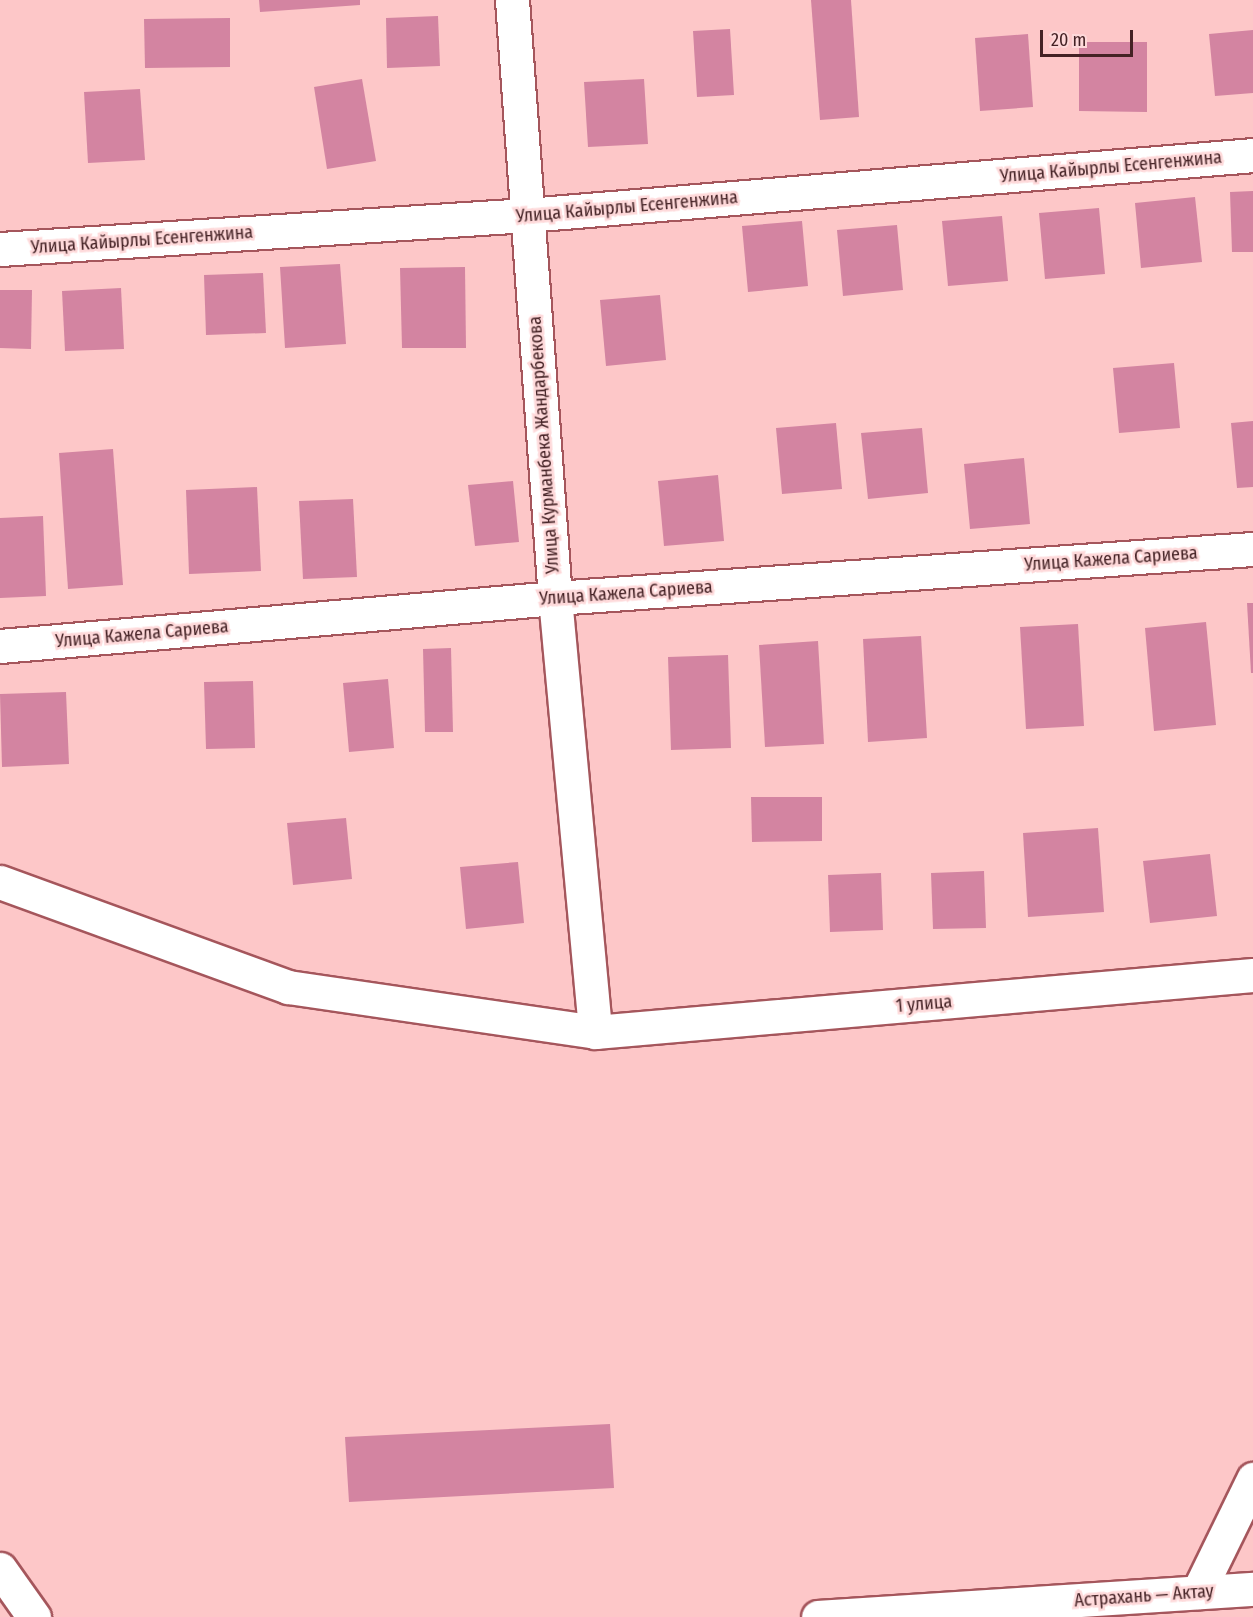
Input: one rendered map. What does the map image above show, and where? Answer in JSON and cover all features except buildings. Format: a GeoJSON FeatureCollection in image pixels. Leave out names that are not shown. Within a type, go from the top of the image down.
{"type":"FeatureCollection","features":[{"type":"Feature","properties":{"kind":"main road","name":"Улица Курманбека Жандарбекова"},"geometry":{"type":"LineString","coordinates":[[512,0],[555,598],[595,1032]]}},
{"type":"Feature","properties":{"kind":"main road","name":"Улица Кайырлы Есенгенжина"},"geometry":{"type":"LineString","coordinates":[[0,249],[527,215],[1253,155]]}},
{"type":"Feature","properties":{"kind":"main road","name":"Улица Кажела Сариева"},"geometry":{"type":"LineString","coordinates":[[0,646],[555,598],[1253,549]]}},
{"type":"Feature","properties":{"kind":"main road","name":"1 улица"},"geometry":{"type":"LineString","coordinates":[[0,882],[288,987],[595,1032],[1253,975]]}},
{"type":"Feature","properties":{"kind":"main road"},"geometry":{"type":"LineString","coordinates":[[1198,1592],[1253,1479]]}},
{"type":"Feature","properties":{"kind":"main road"},"geometry":{"type":"LineString","coordinates":[[0,1569],[34,1617]]}},
{"type":"Feature","properties":{"kind":"main road","name":"Астрахань — Актау"},"geometry":{"type":"LineString","coordinates":[[819,1617],[1253,1589]]}}]}
